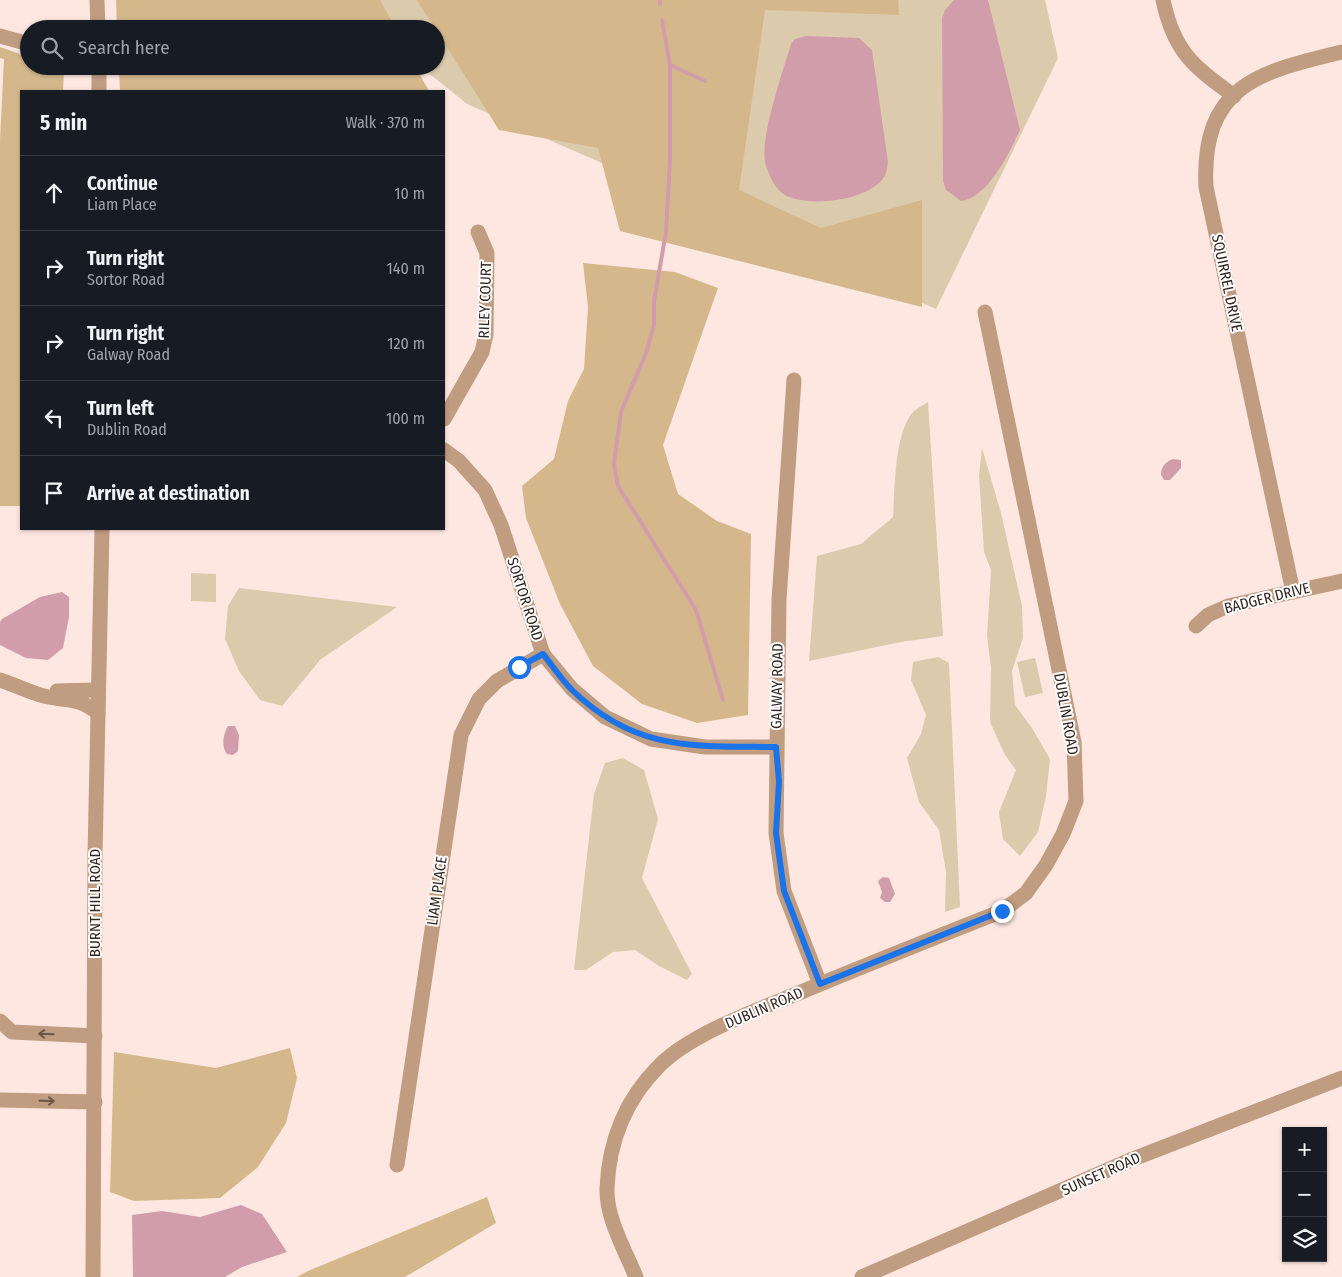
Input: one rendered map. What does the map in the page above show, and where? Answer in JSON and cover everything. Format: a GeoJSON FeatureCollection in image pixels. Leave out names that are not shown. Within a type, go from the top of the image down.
{"type":"FeatureCollection","features":[{"type":"Feature","properties":{"kind":"street"},"geometry":{"type":"LineString","coordinates":[[97,0],[98,20]]}},
{"type":"Feature","properties":{"kind":"street"},"geometry":{"type":"LineString","coordinates":[[1163,0],[1172,33],[1183,52],[1196,68],[1234,96]]}},
{"type":"Feature","properties":{"kind":"street"},"geometry":{"type":"LineString","coordinates":[[0,36],[20,42]]}},
{"type":"Feature","properties":{"kind":"street","name":"SQUIRREL DRIVE"},"geometry":{"type":"LineString","coordinates":[[1293,592],[1206,187],[1207,146],[1221,112],[1247,83],[1264,73],[1287,65],[1342,52]]}},
{"type":"Feature","properties":{"kind":"street"},"geometry":{"type":"LineString","coordinates":[[99,75],[99,90]]}},
{"type":"Feature","properties":{"kind":"street","name":"RILEY COURT"},"geometry":{"type":"LineString","coordinates":[[445,417],[482,352],[486,334],[486,253],[478,232]]}},
{"type":"Feature","properties":{"kind":"street","name":"DUBLIN ROAD"},"geometry":{"type":"LineString","coordinates":[[636,1277],[610,1213],[607,1189],[614,1139],[627,1105],[660,1065],[701,1036],[820,984],[1002,911],[1026,893],[1046,865],[1063,834],[1076,801],[1074,742],[985,312]]}},
{"type":"Feature","properties":{"kind":"street","name":"GALWAY ROAD"},"geometry":{"type":"LineString","coordinates":[[794,380],[778,600],[776,747],[779,781],[776,833],[784,891],[820,984]]}},
{"type":"Feature","properties":{"kind":"street","name":"SORTOR ROAD"},"geometry":{"type":"LineString","coordinates":[[445,451],[459,461],[485,490],[501,525],[543,654],[572,689],[605,717],[651,739],[705,747],[776,747]]}},
{"type":"Feature","properties":{"kind":"street","name":"BURNT HILL ROAD"},"geometry":{"type":"LineString","coordinates":[[93,1277],[98,690],[102,530]]}},
{"type":"Feature","properties":{"kind":"street","name":"BADGER DRIVE"},"geometry":{"type":"LineString","coordinates":[[1196,626],[1208,615],[1228,606],[1342,581]]}},
{"type":"Feature","properties":{"kind":"street","name":"LIAM PLACE"},"geometry":{"type":"LineString","coordinates":[[397,1165],[461,735],[479,698],[497,682],[543,654]]}},
{"type":"Feature","properties":{"kind":"street"},"geometry":{"type":"LineString","coordinates":[[0,680],[34,691],[42,696],[71,699],[86,703],[98,713]]}},
{"type":"Feature","properties":{"kind":"street"},"geometry":{"type":"LineString","coordinates":[[34,691],[98,690]]}},
{"type":"Feature","properties":{"kind":"street"},"geometry":{"type":"LineString","coordinates":[[0,1021],[12,1032],[95,1036]]}},
{"type":"Feature","properties":{"kind":"street","name":"SUNSET ROAD"},"geometry":{"type":"LineString","coordinates":[[862,1277],[1133,1159],[1342,1078]]}},
{"type":"Feature","properties":{"kind":"street"},"geometry":{"type":"LineString","coordinates":[[0,1100],[95,1102]]}},
{"type":"Feature","properties":{"kind":"shaded area"},"geometry":{"type":"Polygon","coordinates":[[[116,0],[380,0],[391,20],[117,20],[116,0]]]}},
{"type":"Feature","properties":{"kind":"shaded area"},"geometry":{"type":"Polygon","coordinates":[[[338,0],[1045,0],[1058,58],[936,309],[467,104],[431,75],[445,75],[445,20],[363,20],[338,0]]]}},
{"type":"Feature","properties":{"kind":"shaded area"},"geometry":{"type":"Polygon","coordinates":[[[417,0],[898,0],[899,15],[765,10],[739,190],[821,228],[922,200],[922,307],[620,231],[598,148],[499,130],[445,44],[445,20],[430,20],[417,0]]]}},
{"type":"Feature","properties":{"kind":"shaded area"},"geometry":{"type":"Polygon","coordinates":[[[954,0],[988,0],[1020,130],[997,173],[989,183],[971,198],[961,201],[946,190],[943,181],[942,18],[945,10],[954,0]]]}},
{"type":"Feature","properties":{"kind":"shaded area"},"geometry":{"type":"Polygon","coordinates":[[[806,36],[859,38],[872,50],[888,162],[885,175],[876,185],[852,197],[822,201],[795,199],[785,195],[778,189],[766,166],[764,155],[765,140],[777,88],[791,44],[795,39],[806,36]]]}},
{"type":"Feature","properties":{"kind":"shaded area"},"geometry":{"type":"Polygon","coordinates":[[[0,47],[20,54],[20,75],[64,75],[63,90],[20,90],[20,506],[0,506],[0,140],[4,59],[0,58],[0,47]]]}},
{"type":"Feature","properties":{"kind":"shaded area"},"geometry":{"type":"Polygon","coordinates":[[[119,75],[420,75],[428,90],[120,90],[119,75]]]}},
{"type":"Feature","properties":{"kind":"shaded area"},"geometry":{"type":"Polygon","coordinates":[[[583,263],[675,272],[718,288],[663,445],[678,494],[717,521],[751,534],[748,715],[697,723],[642,704],[593,666],[560,604],[526,518],[522,486],[554,459],[568,401],[584,369],[588,307],[583,263]]]}},
{"type":"Feature","properties":{"kind":"shaded area"},"geometry":{"type":"Polygon","coordinates":[[[928,402],[943,636],[901,642],[809,661],[817,556],[861,544],[893,517],[895,477],[903,432],[907,420],[914,411],[928,402]]]}},
{"type":"Feature","properties":{"kind":"shaded area"},"geometry":{"type":"Polygon","coordinates":[[[982,448],[1001,513],[1022,606],[1023,638],[1012,671],[1015,705],[1032,728],[1050,759],[1046,796],[1038,832],[1020,856],[1003,839],[999,812],[1016,770],[1005,755],[990,722],[991,667],[987,636],[991,570],[984,552],[979,475],[982,448]]]}},
{"type":"Feature","properties":{"kind":"shaded area"},"geometry":{"type":"Polygon","coordinates":[[[1173,459],[1181,460],[1181,468],[1170,480],[1164,480],[1161,475],[1163,467],[1173,459]]]}},
{"type":"Feature","properties":{"kind":"shaded area"},"geometry":{"type":"Polygon","coordinates":[[[191,573],[216,574],[216,602],[191,601],[191,573]]]}},
{"type":"Feature","properties":{"kind":"shaded area"},"geometry":{"type":"Polygon","coordinates":[[[239,588],[397,607],[320,660],[282,706],[260,700],[239,671],[225,639],[228,606],[239,588]]]}},
{"type":"Feature","properties":{"kind":"shaded area"},"geometry":{"type":"Polygon","coordinates":[[[62,592],[69,597],[69,617],[63,648],[48,660],[26,658],[0,645],[0,622],[2,619],[40,597],[62,592]]]}},
{"type":"Feature","properties":{"kind":"shaded area"},"geometry":{"type":"Polygon","coordinates":[[[938,657],[949,663],[960,907],[945,912],[946,872],[939,830],[919,802],[907,758],[921,734],[926,715],[911,680],[913,662],[938,657]]]}},
{"type":"Feature","properties":{"kind":"shaded area"},"geometry":{"type":"Polygon","coordinates":[[[1035,658],[1043,693],[1025,697],[1017,662],[1035,658]]]}},
{"type":"Feature","properties":{"kind":"shaded area"},"geometry":{"type":"Polygon","coordinates":[[[228,726],[235,726],[239,735],[238,751],[233,755],[227,754],[223,744],[228,726]]]}},
{"type":"Feature","properties":{"kind":"shaded area"},"geometry":{"type":"Polygon","coordinates":[[[623,758],[644,770],[658,819],[642,878],[692,974],[687,980],[659,966],[635,950],[613,952],[586,970],[574,970],[594,794],[605,763],[623,758]]]}},
{"type":"Feature","properties":{"kind":"shaded area"},"geometry":{"type":"Polygon","coordinates":[[[883,877],[889,878],[895,894],[890,902],[885,902],[880,898],[882,892],[878,881],[883,877]]]}},
{"type":"Feature","properties":{"kind":"shaded area"},"geometry":{"type":"Polygon","coordinates":[[[290,1048],[297,1078],[286,1123],[258,1167],[220,1198],[134,1201],[110,1192],[114,1052],[216,1068],[290,1048]]]}},
{"type":"Feature","properties":{"kind":"shaded area"},"geometry":{"type":"Polygon","coordinates":[[[487,1197],[496,1223],[405,1277],[297,1277],[308,1271],[487,1197]]]}},
{"type":"Feature","properties":{"kind":"shaded area"},"geometry":{"type":"Polygon","coordinates":[[[241,1205],[262,1214],[287,1252],[242,1267],[225,1277],[133,1277],[132,1215],[162,1211],[200,1217],[241,1205]]]}},
{"type":"Feature","properties":{"kind":"waterway"},"geometry":{"type":"LineString","coordinates":[[662,20],[670,65],[670,160],[666,232],[654,301],[654,325],[646,353],[621,412],[614,463],[618,486],[696,610],[723,700]]}},
{"type":"Feature","properties":{"kind":"waterway"},"geometry":{"type":"LineString","coordinates":[[670,65],[705,81]]}},
{"type":"Feature","properties":{"kind":"route"},"geometry":{"type":"LineString","coordinates":[[519,667],[543,654],[572,689],[605,717],[651,739],[705,747],[776,747],[779,781],[776,833],[784,891],[820,984],[1002,911]]}}]}
